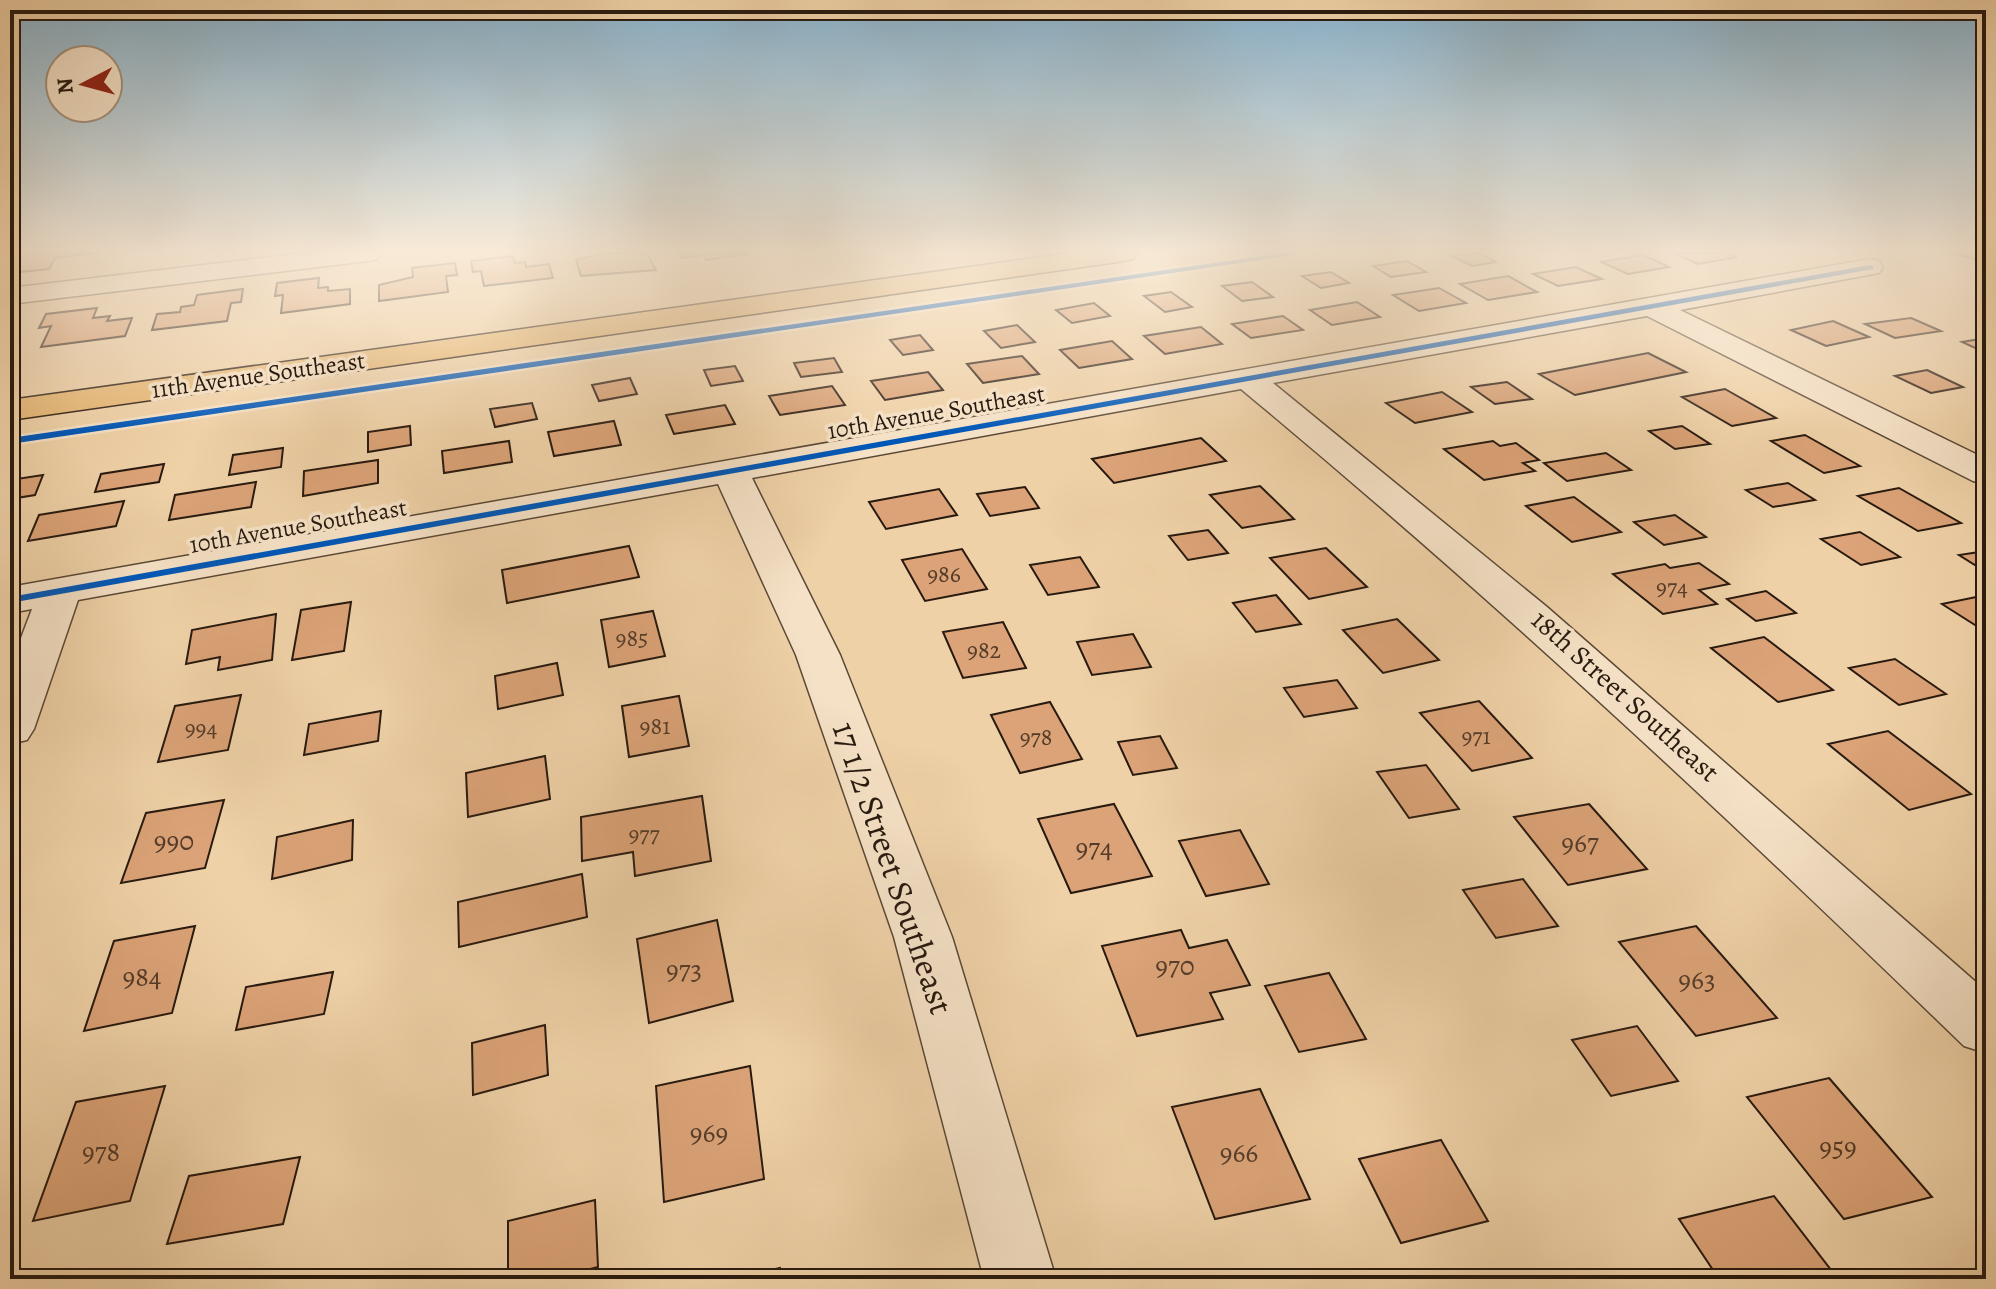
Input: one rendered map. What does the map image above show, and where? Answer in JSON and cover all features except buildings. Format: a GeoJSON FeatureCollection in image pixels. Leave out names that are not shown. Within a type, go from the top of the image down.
{"type":"FeatureCollection","features":[{"type":"Feature","properties":{"kind":"main road","name":"11th Avenue Southeast"},"geometry":{"type":"LineString","coordinates":[[10,410],[697,313]]}},
{"type":"Feature","properties":{"kind":"street","name":"10th Avenue Southeast"},"geometry":{"type":"LineString","coordinates":[[10,600],[1611,313]]}},
{"type":"Feature","properties":{"kind":"street"},"geometry":{"type":"LineString","coordinates":[[1664,313],[1986,473]]}},
{"type":"Feature","properties":{"kind":"street","name":"18th Street Southeast"},"geometry":{"type":"LineString","coordinates":[[1249,380],[1517,600],[1697,759],[1986,1028]]}},
{"type":"Feature","properties":{"kind":"street","name":"17 1/2 Street Southeast"},"geometry":{"type":"LineString","coordinates":[[730,471],[818,655],[923,937],[1020,1279]]}},
{"type":"Feature","properties":{"kind":"street"},"geometry":{"type":"LineString","coordinates":[[10,729],[60,591]]}},
{"type":"Feature","properties":{"kind":"cycle path"},"geometry":{"type":"LineString","coordinates":[[10,441],[883,313]]}},
{"type":"Feature","properties":{"kind":"cycle path"},"geometry":{"type":"LineString","coordinates":[[10,600],[1612,313]]}}]}
